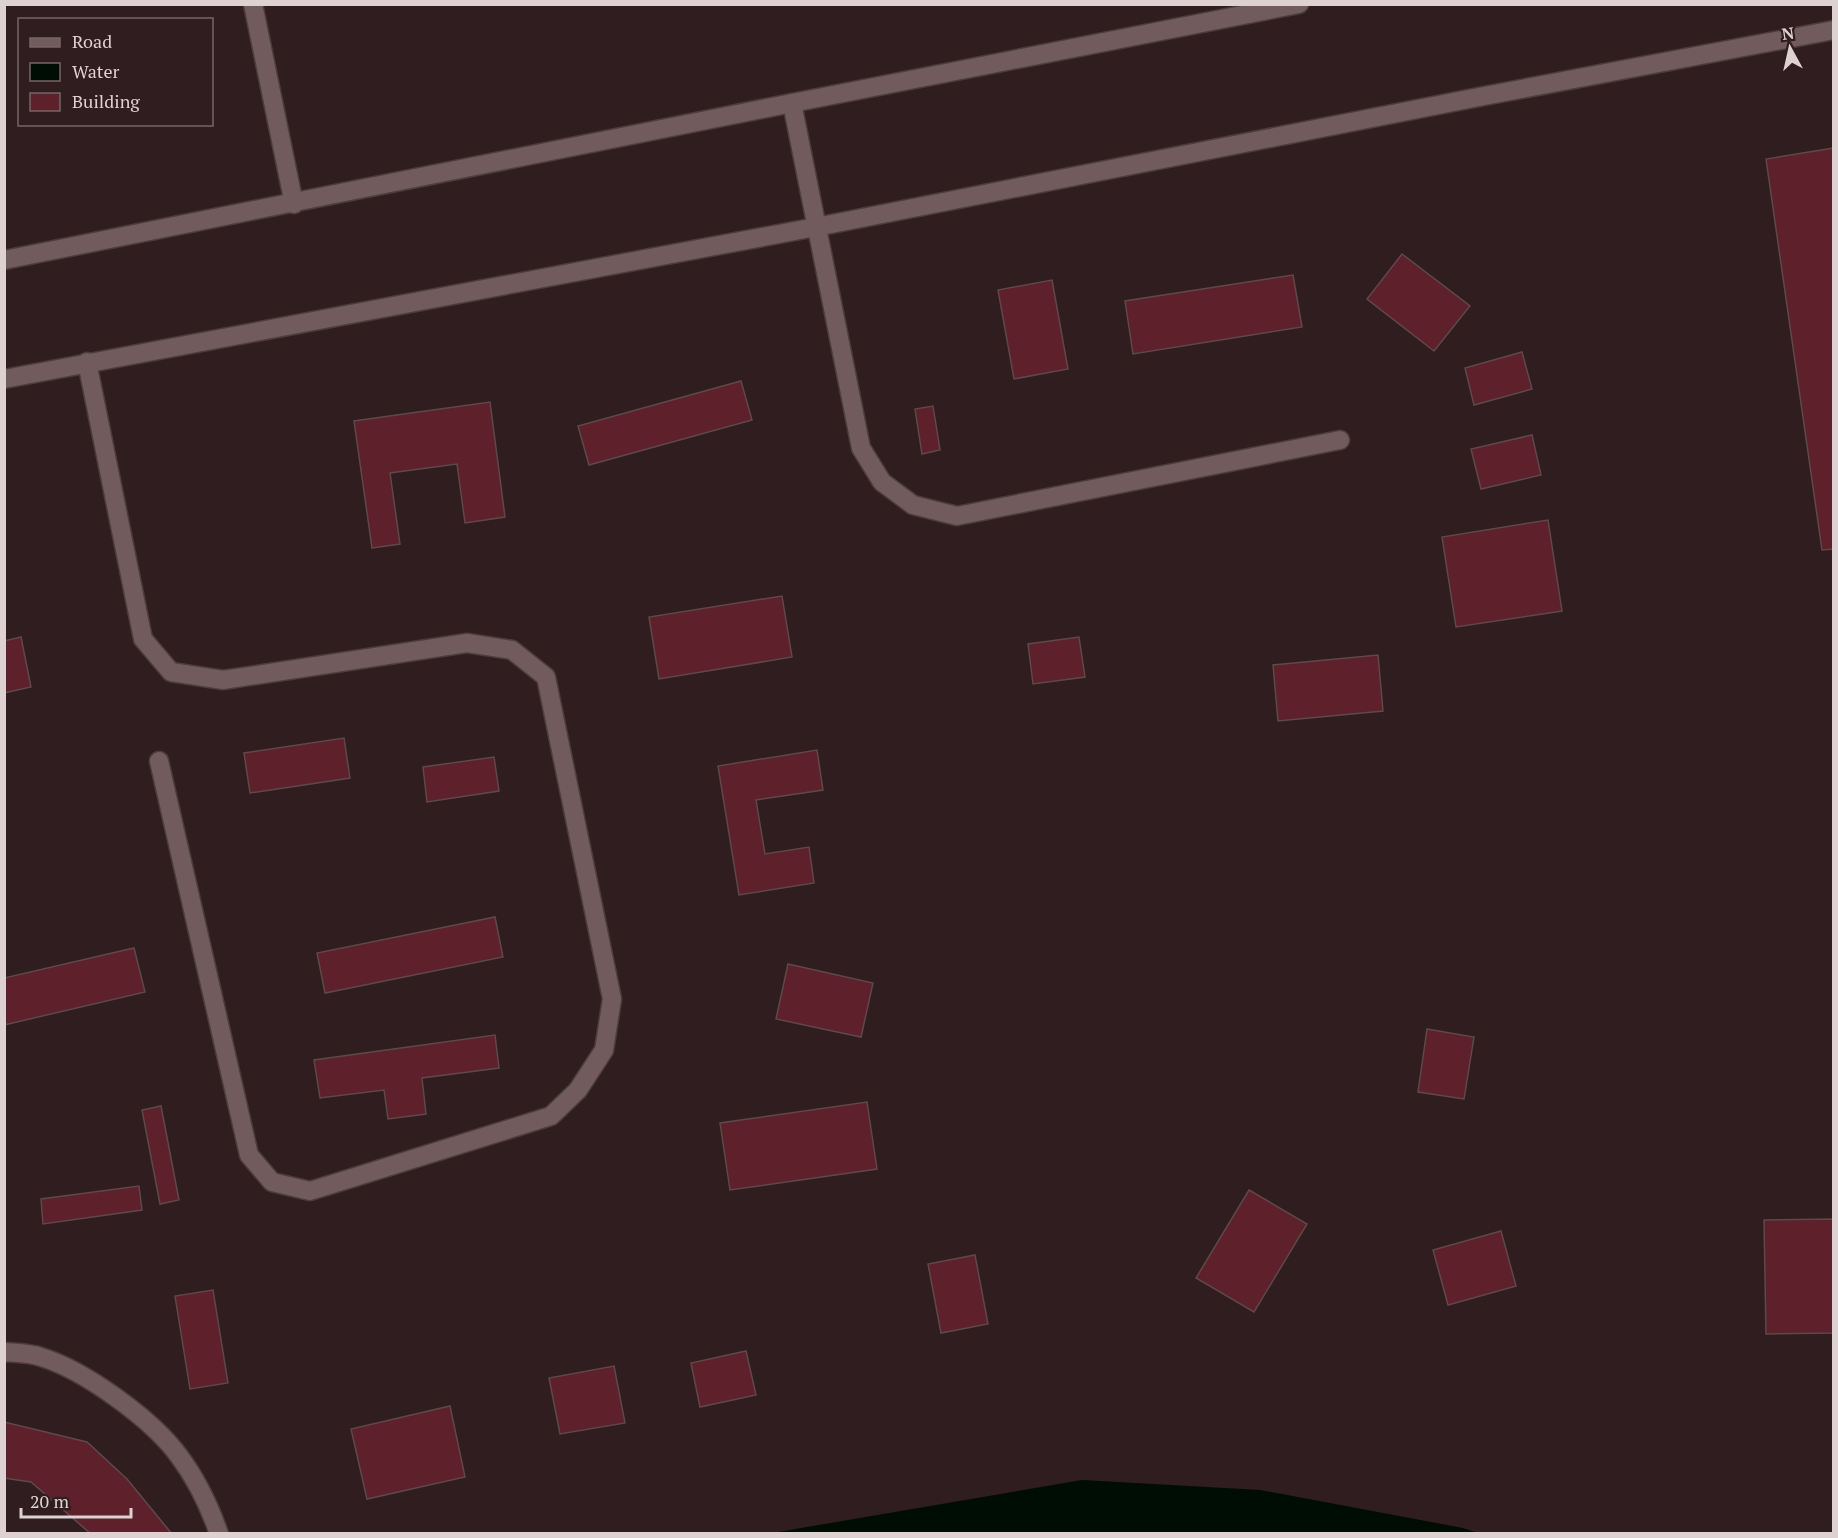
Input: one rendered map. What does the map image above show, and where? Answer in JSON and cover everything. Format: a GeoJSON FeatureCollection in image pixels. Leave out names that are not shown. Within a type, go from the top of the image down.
{"type":"FeatureCollection","features":[{"type":"Feature","properties":{"kind":"street"},"geometry":{"type":"LineString","coordinates":[[253,4],[294,204]]}},
{"type":"Feature","properties":{"kind":"street"},"geometry":{"type":"LineString","coordinates":[[4,260],[1299,4]]}},
{"type":"Feature","properties":{"kind":"street"},"geometry":{"type":"LineString","coordinates":[[4,379],[816,227],[1461,100],[1833,30]]}},
{"type":"Feature","properties":{"kind":"street"},"geometry":{"type":"LineString","coordinates":[[792,103],[861,448],[882,483],[913,505],[957,516],[1340,440]]}},
{"type":"Feature","properties":{"kind":"street"},"geometry":{"type":"LineString","coordinates":[[87,362],[143,639],[171,672],[223,680],[467,643],[512,650],[546,677],[612,999],[604,1050],[578,1090],[551,1116],[310,1191],[272,1182],[249,1155],[159,761]]}},
{"type":"Feature","properties":{"kind":"street"},"geometry":{"type":"LineString","coordinates":[[4,1352],[40,1356],[81,1373],[138,1414],[178,1454],[208,1501],[219,1533]]}},
{"type":"Feature","properties":{"kind":"water"},"geometry":{"type":"Polygon","coordinates":[[[1082,1480],[1260,1490],[1463,1528],[1478,1533],[772,1533],[1082,1480]]]}},
{"type":"Feature","properties":{"kind":"building"},"geometry":{"type":"Polygon","coordinates":[[[1834,148],[1834,549],[1822,550],[1766,159],[1834,148]]]}},
{"type":"Feature","properties":{"kind":"building"},"geometry":{"type":"Polygon","coordinates":[[[1402,254],[1470,306],[1434,351],[1367,299],[1402,254]]]}},
{"type":"Feature","properties":{"kind":"building"},"geometry":{"type":"Polygon","coordinates":[[[1293,275],[1302,327],[1133,354],[1125,301],[1293,275]]]}},
{"type":"Feature","properties":{"kind":"building"},"geometry":{"type":"Polygon","coordinates":[[[1052,280],[1068,369],[1014,379],[998,290],[1052,280]]]}},
{"type":"Feature","properties":{"kind":"building"},"geometry":{"type":"Polygon","coordinates":[[[1522,352],[1532,389],[1474,405],[1465,368],[1522,352]]]}},
{"type":"Feature","properties":{"kind":"building"},"geometry":{"type":"Polygon","coordinates":[[[741,381],[752,420],[589,465],[578,426],[741,381]]]}},
{"type":"Feature","properties":{"kind":"building"},"geometry":{"type":"Polygon","coordinates":[[[490,402],[505,517],[465,523],[457,464],[390,473],[400,544],[372,548],[354,421],[490,402]]]}},
{"type":"Feature","properties":{"kind":"building"},"geometry":{"type":"Polygon","coordinates":[[[933,406],[940,450],[922,454],[915,409],[933,406]]]}},
{"type":"Feature","properties":{"kind":"building"},"geometry":{"type":"Polygon","coordinates":[[[1532,435],[1541,475],[1481,489],[1471,449],[1532,435]]]}},
{"type":"Feature","properties":{"kind":"building"},"geometry":{"type":"Polygon","coordinates":[[[1548,520],[1562,611],[1456,627],[1442,537],[1548,520]]]}},
{"type":"Feature","properties":{"kind":"building"},"geometry":{"type":"Polygon","coordinates":[[[782,596],[792,657],[659,679],[649,617],[782,596]]]}},
{"type":"Feature","properties":{"kind":"building"},"geometry":{"type":"Polygon","coordinates":[[[21,637],[31,687],[4,693],[4,641],[21,637]]]}},
{"type":"Feature","properties":{"kind":"building"},"geometry":{"type":"Polygon","coordinates":[[[1079,637],[1085,677],[1033,684],[1028,644],[1079,637]]]}},
{"type":"Feature","properties":{"kind":"building"},"geometry":{"type":"Polygon","coordinates":[[[1378,655],[1383,711],[1278,721],[1273,665],[1378,655]]]}},
{"type":"Feature","properties":{"kind":"building"},"geometry":{"type":"Polygon","coordinates":[[[344,738],[350,778],[250,793],[244,753],[344,738]]]}},
{"type":"Feature","properties":{"kind":"building"},"geometry":{"type":"Polygon","coordinates":[[[817,750],[823,790],[756,800],[765,854],[809,847],[814,883],[739,895],[718,766],[817,750]]]}},
{"type":"Feature","properties":{"kind":"building"},"geometry":{"type":"Polygon","coordinates":[[[494,757],[499,791],[427,802],[423,767],[494,757]]]}},
{"type":"Feature","properties":{"kind":"building"},"geometry":{"type":"Polygon","coordinates":[[[495,917],[503,957],[325,993],[317,953],[495,917]]]}},
{"type":"Feature","properties":{"kind":"building"},"geometry":{"type":"Polygon","coordinates":[[[134,948],[145,992],[4,1025],[4,978],[134,948]]]}},
{"type":"Feature","properties":{"kind":"building"},"geometry":{"type":"Polygon","coordinates":[[[788,964],[873,983],[861,1037],[776,1019],[788,964]]]}},
{"type":"Feature","properties":{"kind":"building"},"geometry":{"type":"Polygon","coordinates":[[[1427,1029],[1474,1037],[1464,1099],[1418,1092],[1427,1029]]]}},
{"type":"Feature","properties":{"kind":"building"},"geometry":{"type":"Polygon","coordinates":[[[495,1035],[499,1068],[422,1078],[426,1114],[388,1119],[384,1090],[320,1098],[314,1060],[495,1035]]]}},
{"type":"Feature","properties":{"kind":"building"},"geometry":{"type":"Polygon","coordinates":[[[867,1102],[877,1169],[730,1190],[720,1123],[867,1102]]]}},
{"type":"Feature","properties":{"kind":"building"},"geometry":{"type":"Polygon","coordinates":[[[161,1106],[179,1200],[160,1204],[142,1110],[161,1106]]]}},
{"type":"Feature","properties":{"kind":"building"},"geometry":{"type":"Polygon","coordinates":[[[139,1186],[142,1210],[43,1224],[41,1199],[139,1186]]]}},
{"type":"Feature","properties":{"kind":"building"},"geometry":{"type":"Polygon","coordinates":[[[1249,1190],[1307,1224],[1254,1312],[1196,1278],[1249,1190]]]}},
{"type":"Feature","properties":{"kind":"building"},"geometry":{"type":"Polygon","coordinates":[[[1834,1219],[1834,1333],[1766,1334],[1764,1220],[1834,1219]]]}},
{"type":"Feature","properties":{"kind":"building"},"geometry":{"type":"Polygon","coordinates":[[[1501,1231],[1516,1286],[1448,1305],[1433,1250],[1501,1231]]]}},
{"type":"Feature","properties":{"kind":"building"},"geometry":{"type":"Polygon","coordinates":[[[975,1255],[988,1324],[941,1333],[928,1264],[975,1255]]]}},
{"type":"Feature","properties":{"kind":"building"},"geometry":{"type":"Polygon","coordinates":[[[213,1290],[228,1383],[190,1389],[175,1296],[213,1290]]]}},
{"type":"Feature","properties":{"kind":"building"},"geometry":{"type":"Polygon","coordinates":[[[746,1351],[756,1395],[700,1407],[691,1363],[746,1351]]]}},
{"type":"Feature","properties":{"kind":"building"},"geometry":{"type":"Polygon","coordinates":[[[614,1366],[625,1423],[560,1434],[549,1378],[614,1366]]]}},
{"type":"Feature","properties":{"kind":"building"},"geometry":{"type":"Polygon","coordinates":[[[450,1406],[465,1477],[367,1499],[351,1429],[450,1406]]]}},
{"type":"Feature","properties":{"kind":"building"},"geometry":{"type":"Polygon","coordinates":[[[4,1422],[87,1442],[127,1479],[172,1534],[91,1534],[31,1482],[4,1478],[4,1422]]]}}]}
